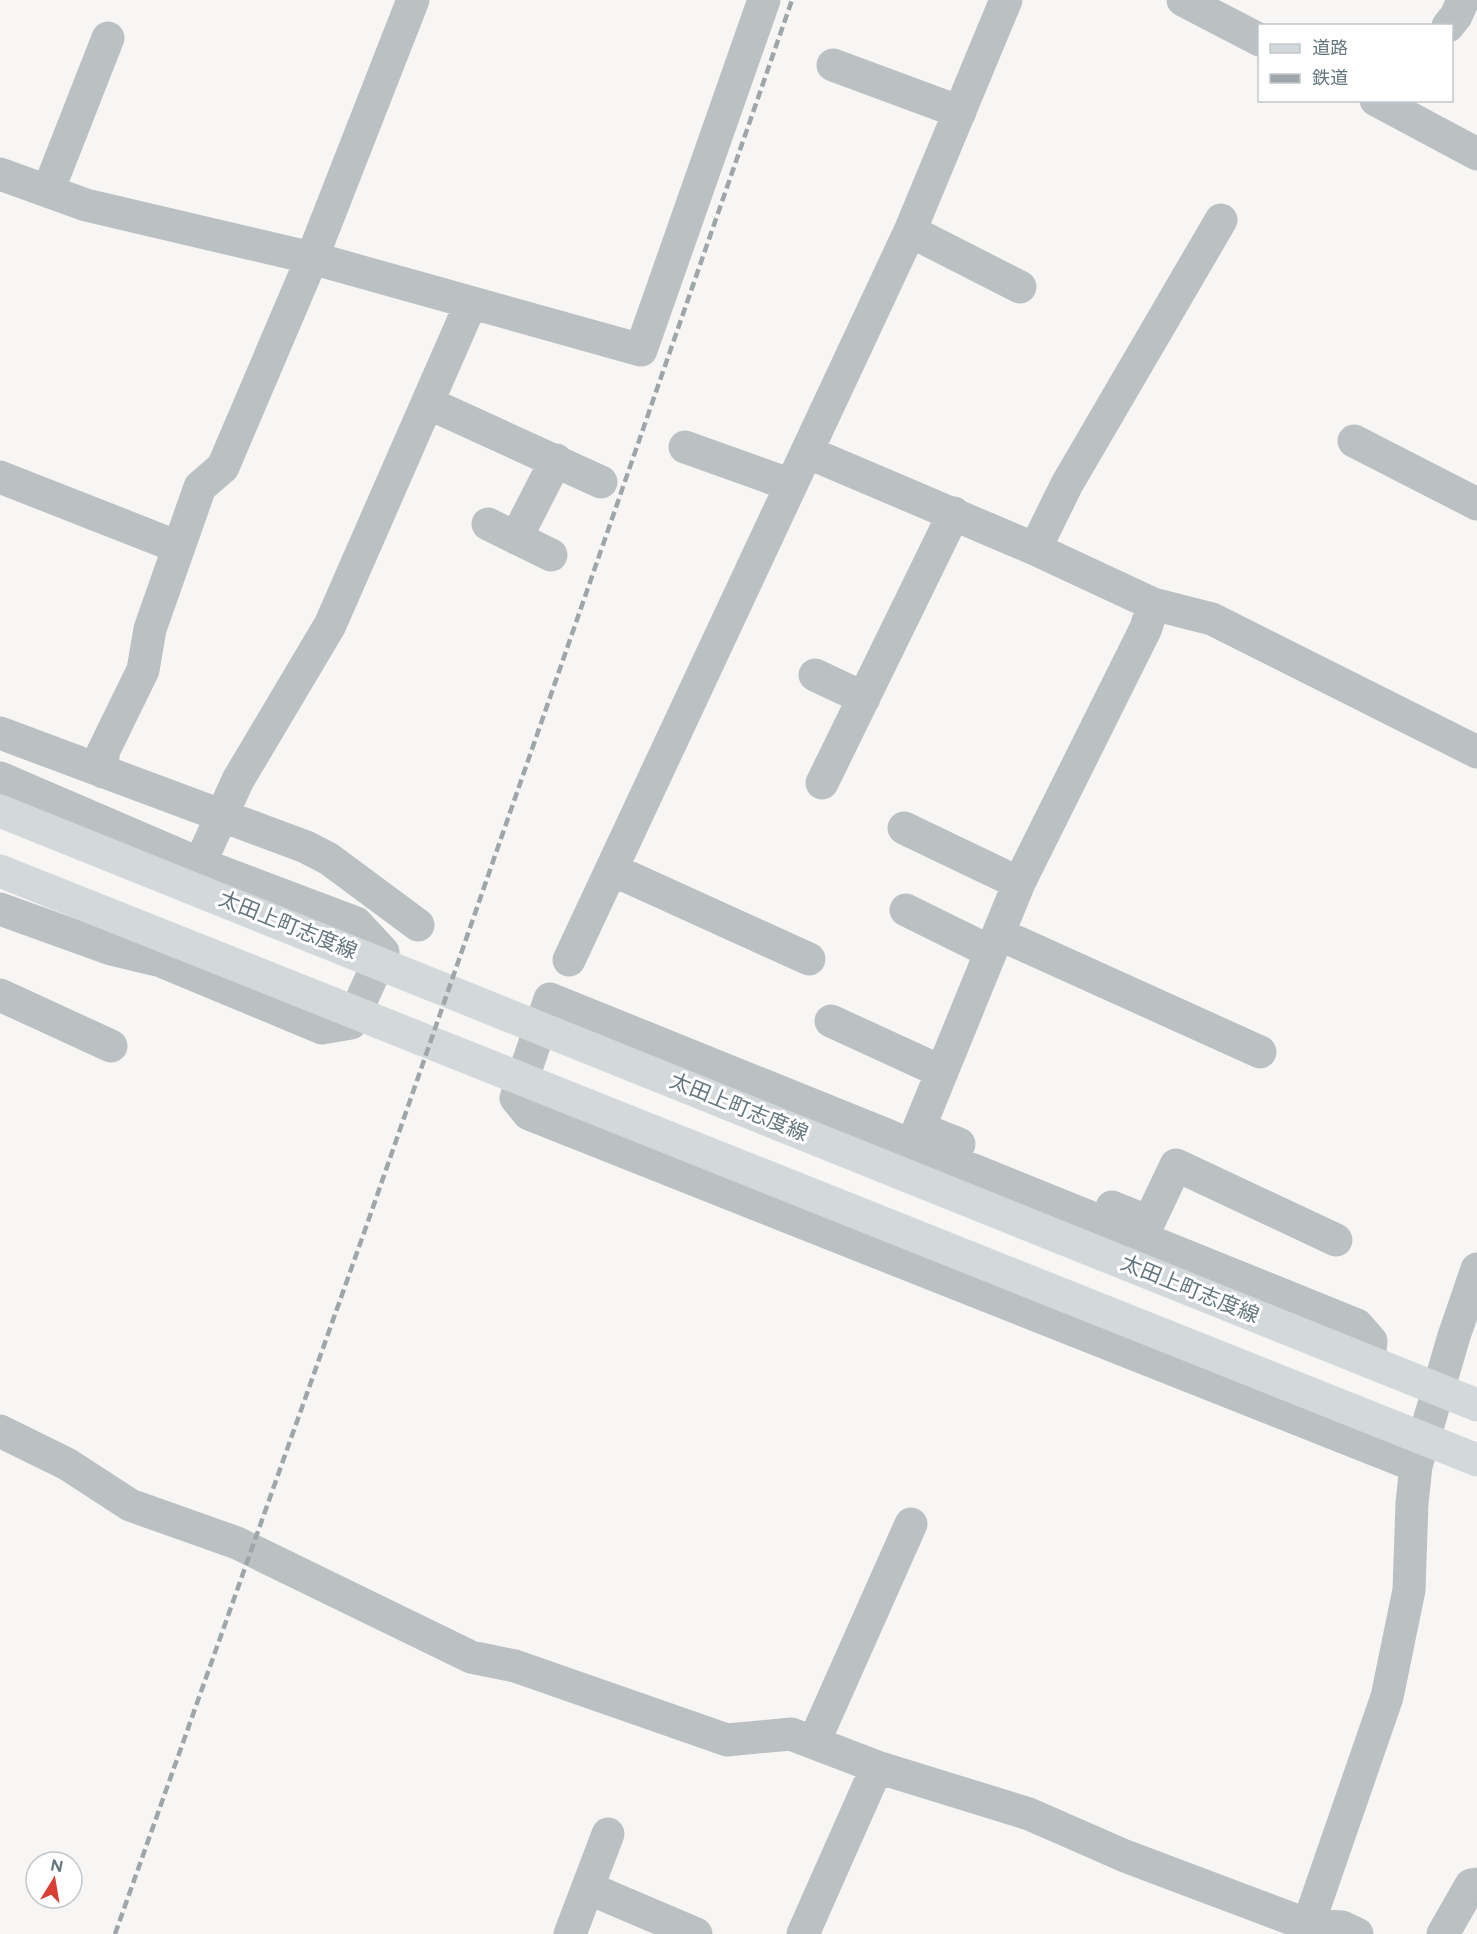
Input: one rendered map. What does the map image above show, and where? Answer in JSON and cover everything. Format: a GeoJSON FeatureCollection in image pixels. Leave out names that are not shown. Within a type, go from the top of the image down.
{"type":"FeatureCollection","features":[{"type":"Feature","properties":{"kind":"main road","name":"太田上町志度線"},"geometry":{"type":"LineString","coordinates":[[0,811],[1477,1405]]}},
{"type":"Feature","properties":{"kind":"main road"},"geometry":{"type":"LineString","coordinates":[[0,871],[908,1233],[1420,1452],[1477,1460]]}},
{"type":"Feature","properties":{"kind":"street"},"geometry":{"type":"LineString","coordinates":[[103,772],[103,752],[143,669],[150,629],[200,487],[223,467],[312,258],[413,0]]}},
{"type":"Feature","properties":{"kind":"street"},"geometry":{"type":"LineString","coordinates":[[0,174],[86,205],[312,258],[641,350],[764,0]]}},
{"type":"Feature","properties":{"kind":"street"},"geometry":{"type":"LineString","coordinates":[[569,960],[910,231],[1006,0]]}},
{"type":"Feature","properties":{"kind":"street"},"geometry":{"type":"LineString","coordinates":[[1183,0],[1258,39]]}},
{"type":"Feature","properties":{"kind":"street"},"geometry":{"type":"LineString","coordinates":[[1450,24],[1456,16],[1462,0]]}},
{"type":"Feature","properties":{"kind":"street"},"geometry":{"type":"LineString","coordinates":[[48,191],[108,38]]}},
{"type":"Feature","properties":{"kind":"street"},"geometry":{"type":"LineString","coordinates":[[832,65],[960,112]]}},
{"type":"Feature","properties":{"kind":"street"},"geometry":{"type":"LineString","coordinates":[[1380,102],[1477,154]]}},
{"type":"Feature","properties":{"kind":"street"},"geometry":{"type":"LineString","coordinates":[[1035,549],[1067,484],[1221,220]]}},
{"type":"Feature","properties":{"kind":"street"},"geometry":{"type":"LineString","coordinates":[[910,231],[1020,287]]}},
{"type":"Feature","properties":{"kind":"street"},"geometry":{"type":"LineString","coordinates":[[206,850],[220,814],[330,625],[471,303]]}},
{"type":"Feature","properties":{"kind":"street"},"geometry":{"type":"LineString","coordinates":[[428,403],[602,482]]}},
{"type":"Feature","properties":{"kind":"street"},"geometry":{"type":"LineString","coordinates":[[1354,441],[1477,504]]}},
{"type":"Feature","properties":{"kind":"street"},"geometry":{"type":"LineString","coordinates":[[685,447],[791,485]]}},
{"type":"Feature","properties":{"kind":"street"},"geometry":{"type":"LineString","coordinates":[[807,452],[954,513],[1153,604],[1212,619],[1477,752]]}},
{"type":"Feature","properties":{"kind":"street"},"geometry":{"type":"LineString","coordinates":[[551,555],[502,531],[556,460]]}},
{"type":"Feature","properties":{"kind":"street"},"geometry":{"type":"LineString","coordinates":[[0,477],[178,547]]}},
{"type":"Feature","properties":{"kind":"street"},"geometry":{"type":"LineString","coordinates":[[822,783],[954,513]]}},
{"type":"Feature","properties":{"kind":"street"},"geometry":{"type":"LineString","coordinates":[[1153,604],[1146,628],[1019,883],[919,1128],[1149,1222],[1176,1164],[1336,1240]]}},
{"type":"Feature","properties":{"kind":"street"},"geometry":{"type":"LineString","coordinates":[[815,675],[864,698]]}},
{"type":"Feature","properties":{"kind":"street"},"geometry":{"type":"LineString","coordinates":[[0,733],[220,814],[329,859],[418,925]]}},
{"type":"Feature","properties":{"kind":"street"},"geometry":{"type":"LineString","coordinates":[[0,778],[190,860],[356,923],[383,952],[351,1023],[322,1028],[163,955],[111,949],[0,909]]}},
{"type":"Feature","properties":{"kind":"street"},"geometry":{"type":"LineString","coordinates":[[904,828],[1019,883]]}},
{"type":"Feature","properties":{"kind":"street"},"geometry":{"type":"LineString","coordinates":[[613,870],[809,959]]}},
{"type":"Feature","properties":{"kind":"street"},"geometry":{"type":"LineString","coordinates":[[906,910],[995,943],[1260,1052]]}},
{"type":"Feature","properties":{"kind":"street"},"geometry":{"type":"LineString","coordinates":[[0,995],[111,1046]]}},
{"type":"Feature","properties":{"kind":"street"},"geometry":{"type":"LineString","coordinates":[[1369,1361],[1371,1341],[1357,1325],[550,999],[516,1098],[529,1114],[1420,1452]]}},
{"type":"Feature","properties":{"kind":"street"},"geometry":{"type":"LineString","coordinates":[[831,1021],[942,1072]]}},
{"type":"Feature","properties":{"kind":"street"},"geometry":{"type":"LineString","coordinates":[[1308,1925],[1387,1697],[1409,1590],[1412,1503],[1420,1452],[1454,1336],[1477,1269]]}},
{"type":"Feature","properties":{"kind":"street"},"geometry":{"type":"LineString","coordinates":[[0,1431],[67,1464],[130,1505],[237,1543],[471,1658],[515,1666],[727,1740],[791,1734],[878,1767],[1029,1814],[1125,1856],[1308,1925],[1342,1927],[1357,1934]]}},
{"type":"Feature","properties":{"kind":"street"},"geometry":{"type":"LineString","coordinates":[[814,1742],[911,1524]]}},
{"type":"Feature","properties":{"kind":"street"},"geometry":{"type":"LineString","coordinates":[[804,1934],[878,1767]]}},
{"type":"Feature","properties":{"kind":"street"},"geometry":{"type":"LineString","coordinates":[[570,1934],[608,1834]]}},
{"type":"Feature","properties":{"kind":"street"},"geometry":{"type":"LineString","coordinates":[[1443,1934],[1472,1885],[1477,1884]]}},
{"type":"Feature","properties":{"kind":"street"},"geometry":{"type":"LineString","coordinates":[[588,1888],[696,1934]]}},
{"type":"Feature","properties":{"kind":"railway"},"geometry":{"type":"LineString","coordinates":[[115,1934],[371,1213],[792,0]]}}]}
